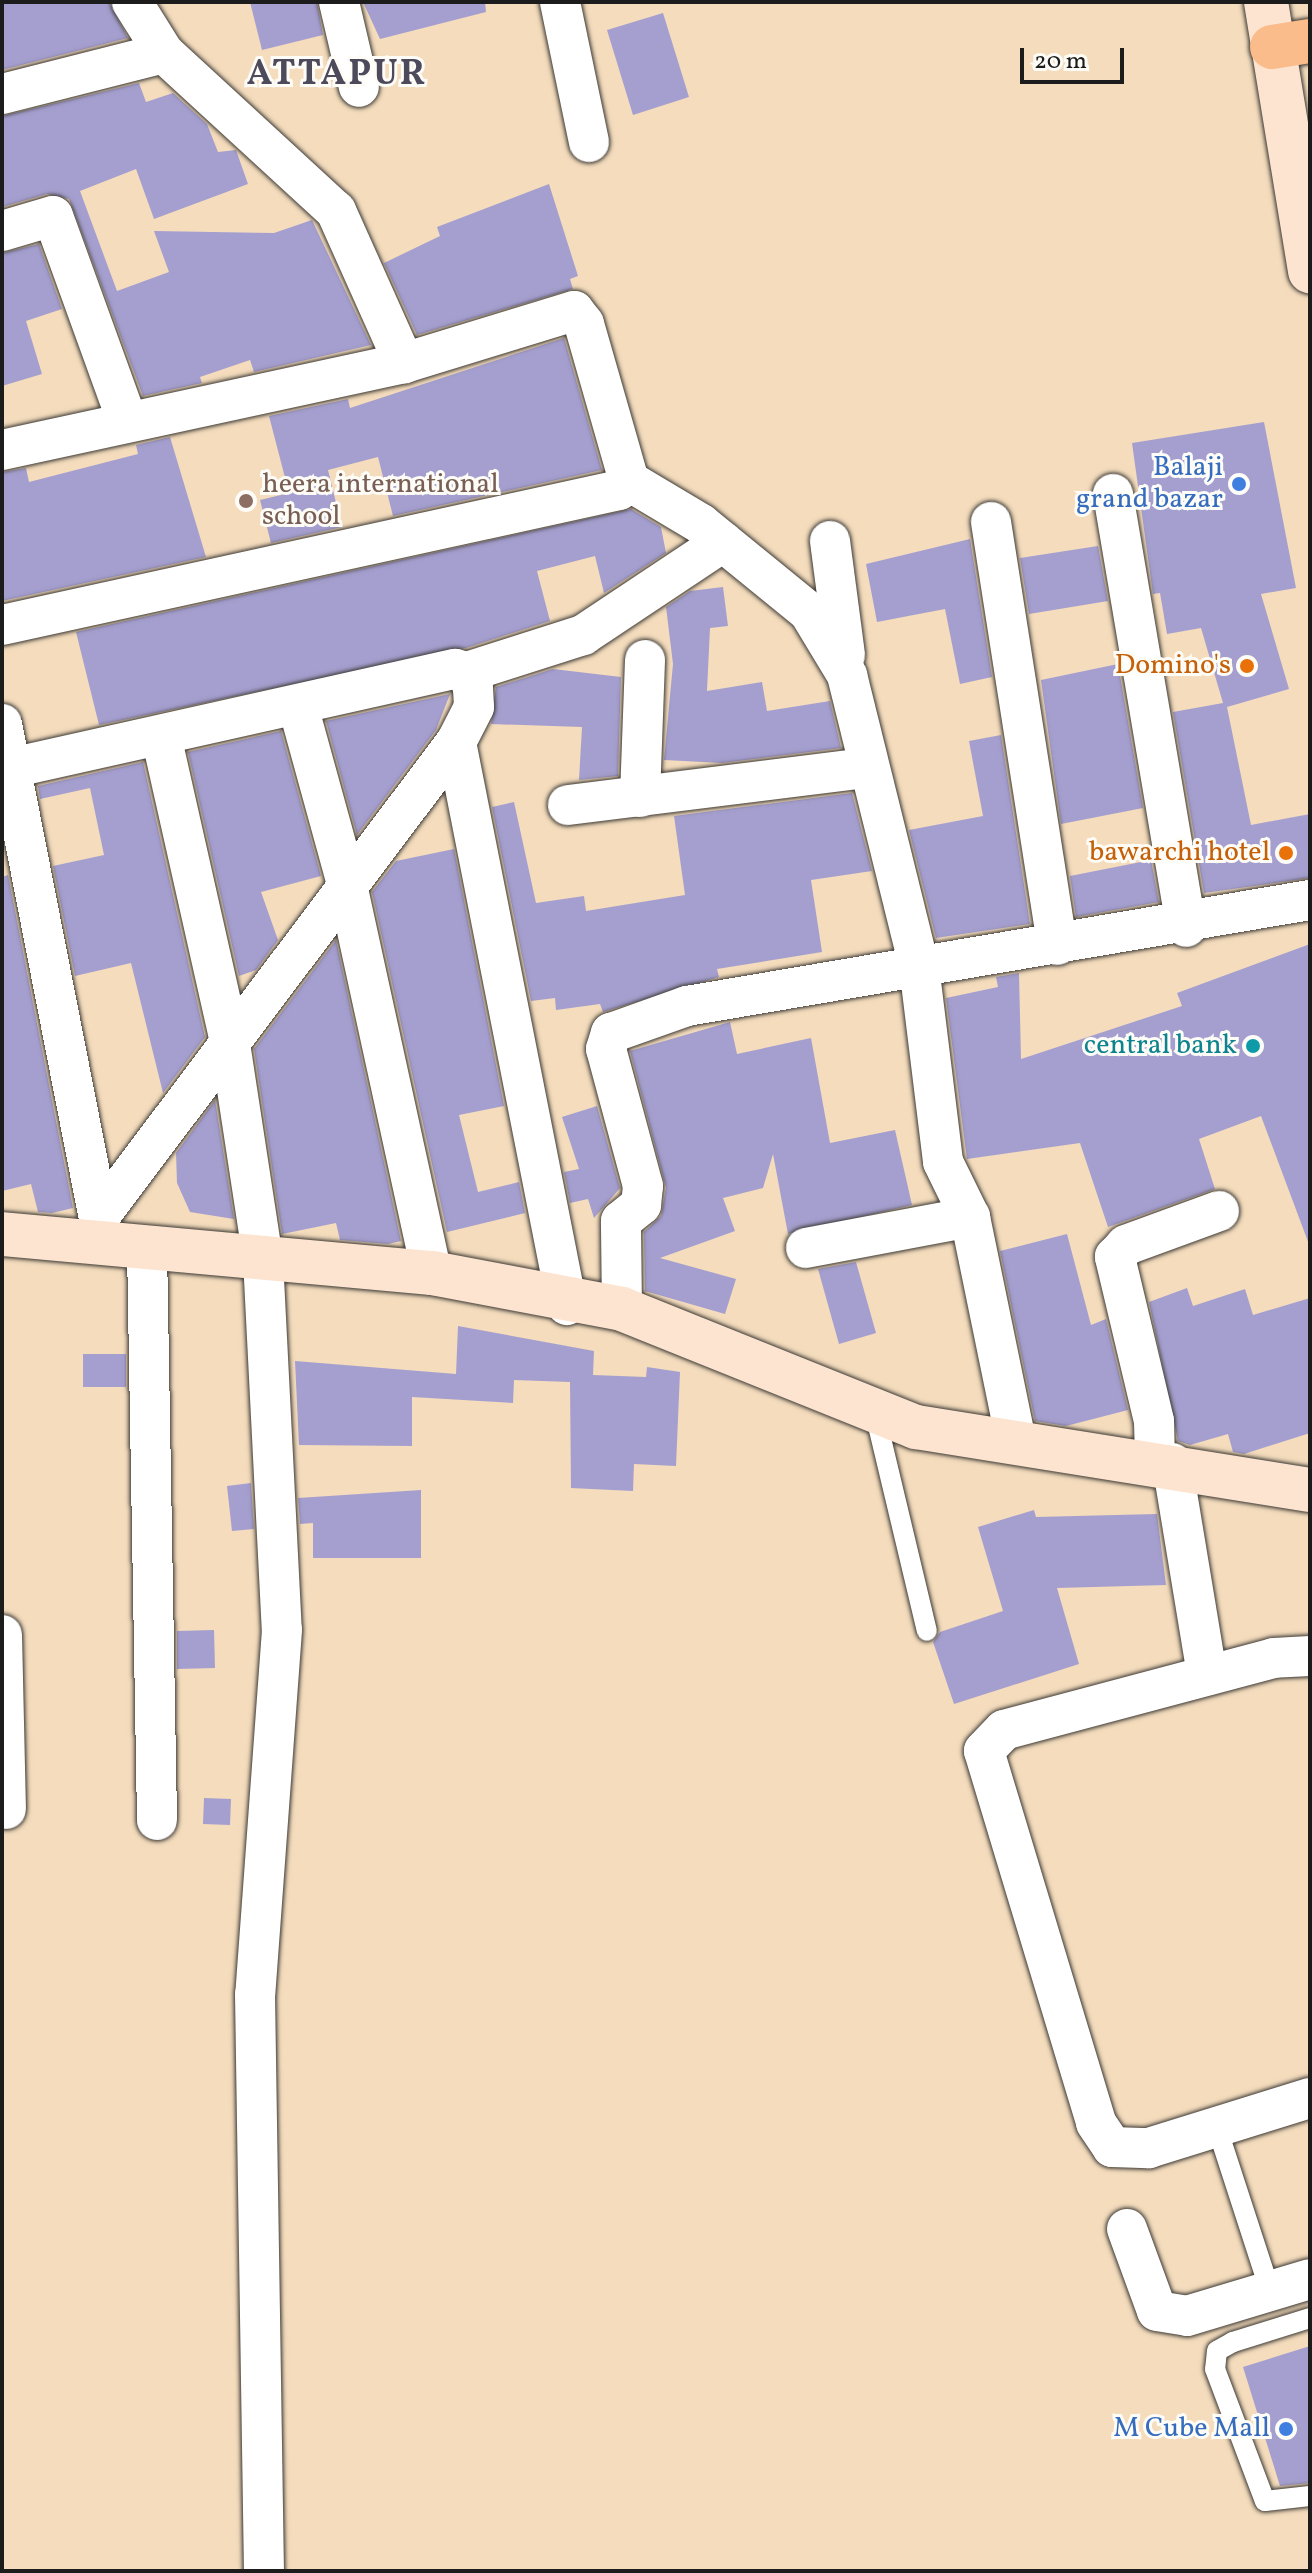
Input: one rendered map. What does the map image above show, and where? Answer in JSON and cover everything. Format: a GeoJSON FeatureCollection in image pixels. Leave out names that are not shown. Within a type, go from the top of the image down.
{"type":"FeatureCollection","features":[{"type":"Feature","properties":{"kind":"street"},"geometry":{"type":"LineString","coordinates":[[132,2],[164,53],[336,211],[404,363]]}},
{"type":"Feature","properties":{"kind":"street"},"geometry":{"type":"LineString","coordinates":[[339,2],[359,87]]}},
{"type":"Feature","properties":{"kind":"street"},"geometry":{"type":"LineString","coordinates":[[560,2],[589,142]]}},
{"type":"Feature","properties":{"kind":"street"},"geometry":{"type":"LineString","coordinates":[[1266,2],[1291,44],[1310,271]]}},
{"type":"Feature","properties":{"kind":"street"},"geometry":{"type":"LineString","coordinates":[[2,94],[164,53]]}},
{"type":"Feature","properties":{"kind":"street"},"geometry":{"type":"LineString","coordinates":[[2,231],[53,216],[126,418]]}},
{"type":"Feature","properties":{"kind":"street"},"geometry":{"type":"LineString","coordinates":[[2,450],[126,418],[404,363],[574,311],[588,337],[629,481],[723,542],[809,612],[847,675]]}},
{"type":"Feature","properties":{"kind":"street"},"geometry":{"type":"LineString","coordinates":[[2,625],[619,490],[629,481]]}},
{"type":"Feature","properties":{"kind":"street"},"geometry":{"type":"LineString","coordinates":[[1113,494],[1186,927]]}},
{"type":"Feature","properties":{"kind":"street"},"geometry":{"type":"LineString","coordinates":[[991,522],[1057,945]]}},
{"type":"Feature","properties":{"kind":"street"},"geometry":{"type":"LineString","coordinates":[[830,541],[847,675],[867,768],[919,966],[943,1162],[970,1217],[1016,1442]]}},
{"type":"Feature","properties":{"kind":"street"},"geometry":{"type":"LineString","coordinates":[[7,769],[162,740],[455,669],[467,672],[583,635],[723,542]]}},
{"type":"Feature","properties":{"kind":"street"},"geometry":{"type":"LineString","coordinates":[[640,797],[645,660]]}},
{"type":"Feature","properties":{"kind":"street"},"geometry":{"type":"LineString","coordinates":[[102,1232],[229,1037],[346,880],[456,742],[474,707],[467,672]]}},
{"type":"Feature","properties":{"kind":"street"},"geometry":{"type":"LineString","coordinates":[[298,706],[346,880],[432,1273]]}},
{"type":"Feature","properties":{"kind":"street"},"geometry":{"type":"LineString","coordinates":[[2,724],[7,769],[102,1232]]}},
{"type":"Feature","properties":{"kind":"street"},"geometry":{"type":"LineString","coordinates":[[162,740],[229,1037],[263,1259],[282,1630],[255,1994],[264,2571]]}},
{"type":"Feature","properties":{"kind":"street"},"geometry":{"type":"LineString","coordinates":[[456,742],[567,1305]]}},
{"type":"Feature","properties":{"kind":"street"},"geometry":{"type":"LineString","coordinates":[[568,805],[867,768]]}},
{"type":"Feature","properties":{"kind":"street"},"geometry":{"type":"LineString","coordinates":[[622,1309],[621,1221],[641,1205],[643,1186],[606,1049],[611,1033],[687,1006],[919,966],[1186,927],[1310,900]]}},
{"type":"Feature","properties":{"kind":"street"},"geometry":{"type":"LineString","coordinates":[[1207,1675],[1164,1462],[1115,1257],[1126,1245],[1219,1211]]}},
{"type":"Feature","properties":{"kind":"street"},"geometry":{"type":"LineString","coordinates":[[806,1248],[970,1217]]}},
{"type":"Feature","properties":{"kind":"street"},"geometry":{"type":"LineString","coordinates":[[2,1234],[102,1232],[147,1247],[432,1273],[567,1305],[622,1309],[916,1427],[1164,1462],[1310,1490]]}},
{"type":"Feature","properties":{"kind":"street"},"geometry":{"type":"LineString","coordinates":[[147,1247],[157,1820]]}},
{"type":"Feature","properties":{"kind":"street"},"geometry":{"type":"LineString","coordinates":[[2,1635],[6,1809]]}},
{"type":"Feature","properties":{"kind":"street"},"geometry":{"type":"LineString","coordinates":[[1310,1656],[1207,1675],[1004,1730],[984,1751],[1096,2123],[1112,2147],[1149,2148],[1310,2098]]}},
{"type":"Feature","properties":{"kind":"street"},"geometry":{"type":"LineString","coordinates":[[1127,2229],[1157,2311],[1187,2316],[1310,2279]]}},
{"type":"Feature","properties":{"kind":"lane"},"geometry":{"type":"LineString","coordinates":[[874,1409],[927,1631]]}},
{"type":"Feature","properties":{"kind":"lane"},"geometry":{"type":"LineString","coordinates":[[1222,2143],[1270,2291]]}},
{"type":"Feature","properties":{"kind":"lane"},"geometry":{"type":"LineString","coordinates":[[1310,2318],[1233,2342],[1217,2351],[1215,2369],[1265,2501],[1310,2496]]}},
{"type":"Feature","properties":{"kind":"building"},"geometry":{"type":"Polygon","coordinates":[[[2,2],[109,2],[128,38],[2,70],[2,2]]]}},
{"type":"Feature","properties":{"kind":"building"},"geometry":{"type":"Polygon","coordinates":[[[250,2],[317,2],[323,35],[262,50],[250,2]]]}},
{"type":"Feature","properties":{"kind":"building"},"geometry":{"type":"Polygon","coordinates":[[[363,2],[485,2],[486,12],[380,39],[363,2]]]}},
{"type":"Feature","properties":{"kind":"building"},"geometry":{"type":"Polygon","coordinates":[[[663,13],[689,97],[633,115],[607,30],[663,13]]]}},
{"type":"Feature","properties":{"kind":"building"},"geometry":{"type":"Polygon","coordinates":[[[139,83],[146,102],[173,93],[207,124],[218,152],[236,150],[248,184],[154,219],[136,169],[80,191],[117,291],[169,272],[154,231],[274,233],[312,220],[371,345],[254,372],[250,360],[200,377],[202,383],[143,396],[69,199],[47,194],[2,207],[2,116],[139,83]]]}},
{"type":"Feature","properties":{"kind":"building"},"geometry":{"type":"Polygon","coordinates":[[[549,184],[578,276],[570,279],[573,289],[417,335],[384,263],[440,236],[437,227],[549,184]]]}},
{"type":"Feature","properties":{"kind":"building"},"geometry":{"type":"Polygon","coordinates":[[[39,244],[62,309],[26,321],[42,374],[2,386],[2,253],[39,244]]]}},
{"type":"Feature","properties":{"kind":"building"},"geometry":{"type":"Polygon","coordinates":[[[564,338],[602,470],[393,516],[378,457],[328,470],[342,527],[271,543],[260,500],[289,493],[269,416],[348,399],[350,408],[564,338]]]}},
{"type":"Feature","properties":{"kind":"building"},"geometry":{"type":"Polygon","coordinates":[[[1264,422],[1296,588],[1261,594],[1289,689],[1227,707],[1251,825],[1310,814],[1310,878],[1204,893],[1173,712],[1223,703],[1201,628],[1167,634],[1160,593],[1153,594],[1132,443],[1264,422]]]}},
{"type":"Feature","properties":{"kind":"building"},"geometry":{"type":"Polygon","coordinates":[[[170,437],[206,557],[2,601],[2,472],[26,468],[29,482],[138,454],[136,445],[170,437]]]}},
{"type":"Feature","properties":{"kind":"building"},"geometry":{"type":"Polygon","coordinates":[[[631,509],[661,527],[666,553],[604,593],[595,556],[537,571],[550,621],[466,648],[99,725],[76,632],[631,509]]]}},
{"type":"Feature","properties":{"kind":"building"},"geometry":{"type":"Polygon","coordinates":[[[970,539],[992,677],[960,684],[945,609],[877,622],[866,564],[970,539]]]}},
{"type":"Feature","properties":{"kind":"building"},"geometry":{"type":"Polygon","coordinates":[[[1098,546],[1108,601],[1029,614],[1020,558],[1098,546]]]}},
{"type":"Feature","properties":{"kind":"building"},"geometry":{"type":"Polygon","coordinates":[[[723,587],[728,626],[710,628],[707,691],[762,682],[767,711],[830,701],[841,748],[722,763],[664,760],[673,664],[666,607],[690,591],[723,587]]]}},
{"type":"Feature","properties":{"kind":"building"},"geometry":{"type":"Polygon","coordinates":[[[1118,664],[1143,808],[1061,824],[1041,680],[1118,664]]]}},
{"type":"Feature","properties":{"kind":"building"},"geometry":{"type":"Polygon","coordinates":[[[553,669],[621,677],[618,776],[579,780],[582,727],[491,724],[496,687],[553,669]]]}},
{"type":"Feature","properties":{"kind":"building"},"geometry":{"type":"Polygon","coordinates":[[[450,694],[436,730],[357,835],[326,721],[450,694]]]}},
{"type":"Feature","properties":{"kind":"building"},"geometry":{"type":"Polygon","coordinates":[[[281,731],[321,876],[261,892],[278,940],[256,970],[239,976],[188,752],[281,731]]]}},
{"type":"Feature","properties":{"kind":"building"},"geometry":{"type":"Polygon","coordinates":[[[1001,735],[1030,924],[936,938],[909,830],[983,816],[969,741],[1001,735]]]}},
{"type":"Feature","properties":{"kind":"building"},"geometry":{"type":"Polygon","coordinates":[[[143,762],[205,1037],[163,1093],[131,963],[75,976],[53,866],[104,855],[90,788],[40,799],[38,786],[143,762]]]}},
{"type":"Feature","properties":{"kind":"building"},"geometry":{"type":"Polygon","coordinates":[[[852,793],[872,871],[811,880],[822,952],[717,969],[719,977],[603,1012],[600,1004],[556,1010],[555,998],[531,1001],[492,807],[514,802],[536,903],[584,896],[586,911],[685,895],[674,816],[852,793]]]}},
{"type":"Feature","properties":{"kind":"building"},"geometry":{"type":"Polygon","coordinates":[[[454,849],[504,1106],[459,1115],[478,1192],[519,1182],[525,1213],[447,1232],[372,892],[396,861],[454,849]]]}},
{"type":"Feature","properties":{"kind":"building"},"geometry":{"type":"Polygon","coordinates":[[[1151,860],[1159,902],[1076,917],[1070,876],[1151,860]]]}},
{"type":"Feature","properties":{"kind":"building"},"geometry":{"type":"Polygon","coordinates":[[[8,875],[73,1208],[52,1213],[38,1212],[31,1184],[2,1191],[2,877],[8,875]]]}},
{"type":"Feature","properties":{"kind":"building"},"geometry":{"type":"Polygon","coordinates":[[[336,940],[401,1241],[388,1244],[340,1240],[336,1223],[282,1234],[254,1049],[336,940]]]}},
{"type":"Feature","properties":{"kind":"building"},"geometry":{"type":"Polygon","coordinates":[[[1310,944],[1310,1247],[1261,1116],[1199,1139],[1215,1189],[1108,1227],[1080,1143],[967,1159],[946,998],[998,987],[996,977],[1019,973],[1021,1059],[1182,1006],[1177,993],[1310,944]]]}},
{"type":"Feature","properties":{"kind":"building"},"geometry":{"type":"Polygon","coordinates":[[[730,1022],[737,1054],[811,1038],[830,1143],[895,1130],[912,1205],[788,1234],[773,1154],[763,1188],[723,1198],[735,1231],[660,1258],[736,1279],[725,1314],[645,1291],[644,1232],[661,1216],[666,1188],[630,1051],[730,1022]]]}},
{"type":"Feature","properties":{"kind":"building"},"geometry":{"type":"Polygon","coordinates":[[[215,1100],[234,1219],[190,1212],[177,1183],[176,1153],[215,1100]]]}},
{"type":"Feature","properties":{"kind":"building"},"geometry":{"type":"Polygon","coordinates":[[[597,1106],[620,1188],[594,1218],[588,1199],[570,1203],[564,1172],[579,1169],[562,1117],[597,1106]]]}},
{"type":"Feature","properties":{"kind":"building"},"geometry":{"type":"Polygon","coordinates":[[[1067,1234],[1091,1325],[1106,1319],[1128,1410],[1066,1426],[1035,1421],[1000,1251],[1067,1234]]]}},
{"type":"Feature","properties":{"kind":"building"},"geometry":{"type":"Polygon","coordinates":[[[856,1262],[876,1333],[839,1344],[818,1269],[856,1262]]]}},
{"type":"Feature","properties":{"kind":"building"},"geometry":{"type":"Polygon","coordinates":[[[1187,1288],[1193,1306],[1245,1289],[1253,1315],[1310,1298],[1310,1433],[1244,1454],[1233,1452],[1228,1434],[1190,1445],[1178,1441],[1149,1302],[1187,1288]]]}},
{"type":"Feature","properties":{"kind":"building"},"geometry":{"type":"Polygon","coordinates":[[[458,1326],[594,1351],[593,1375],[646,1377],[647,1367],[680,1372],[676,1466],[634,1464],[633,1491],[571,1488],[570,1382],[514,1380],[513,1403],[412,1397],[412,1446],[299,1445],[295,1361],[456,1374],[458,1326]]]}},
{"type":"Feature","properties":{"kind":"building"},"geometry":{"type":"Polygon","coordinates":[[[83,1354],[126,1354],[126,1387],[83,1387],[83,1354]]]}},
{"type":"Feature","properties":{"kind":"building"},"geometry":{"type":"Polygon","coordinates":[[[251,1483],[254,1529],[232,1531],[227,1486],[251,1483]]]}},
{"type":"Feature","properties":{"kind":"building"},"geometry":{"type":"Polygon","coordinates":[[[421,1490],[421,1558],[313,1558],[313,1523],[300,1524],[298,1498],[421,1490]]]}},
{"type":"Feature","properties":{"kind":"building"},"geometry":{"type":"Polygon","coordinates":[[[1034,1510],[1036,1517],[1157,1514],[1166,1585],[1057,1588],[1079,1664],[954,1704],[933,1642],[940,1632],[1003,1611],[978,1527],[1034,1510]]]}},
{"type":"Feature","properties":{"kind":"building"},"geometry":{"type":"Polygon","coordinates":[[[214,1630],[215,1668],[177,1669],[177,1631],[214,1630]]]}},
{"type":"Feature","properties":{"kind":"building"},"geometry":{"type":"Polygon","coordinates":[[[204,1798],[231,1799],[230,1825],[203,1824],[204,1798]]]}},
{"type":"Feature","properties":{"kind":"building","name":"M Cube Mall"},"geometry":{"type":"Polygon","coordinates":[[[1310,2346],[1310,2483],[1280,2486],[1243,2367],[1310,2346]]]}},
{"type":"Feature","properties":{"kind":"place","name":"Balaji grand bazar"},"geometry":{"type":"Point","coordinates":[1239,484]}},
{"type":"Feature","properties":{"kind":"place","name":"heera international school"},"geometry":{"type":"Point","coordinates":[246,501]}},
{"type":"Feature","properties":{"kind":"place","name":"Domino's"},"geometry":{"type":"Point","coordinates":[1247,666]}},
{"type":"Feature","properties":{"kind":"place","name":"bawarchi hotel"},"geometry":{"type":"Point","coordinates":[1286,853]}},
{"type":"Feature","properties":{"kind":"place","name":"central bank"},"geometry":{"type":"Point","coordinates":[1253,1046]}},
{"type":"Feature","properties":{"kind":"place","name":"M Cube Mall"},"geometry":{"type":"Point","coordinates":[1286,2429]}},
{"type":"Feature","properties":{"kind":"district","name":"ATTAPUR"},"geometry":{"type":"Point","coordinates":[337,76]}}]}
